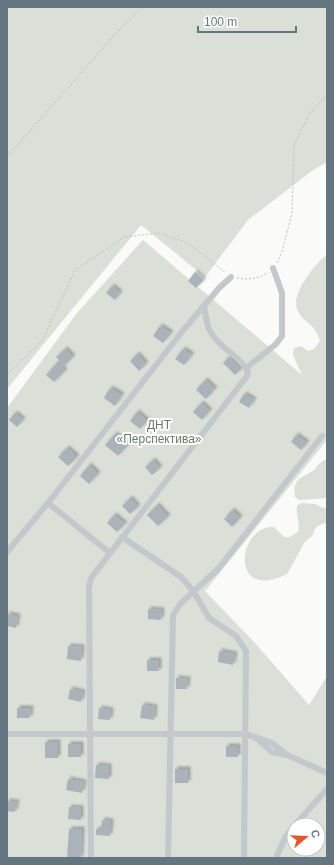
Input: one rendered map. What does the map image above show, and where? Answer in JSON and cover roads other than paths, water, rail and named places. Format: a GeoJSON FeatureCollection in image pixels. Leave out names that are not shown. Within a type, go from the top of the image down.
{"type":"FeatureCollection","features":[{"type":"Feature","properties":{"kind":"street"},"geometry":{"type":"LineString","coordinates":[[246,368],[276,344],[282,336],[282,293],[273,268]]}},
{"type":"Feature","properties":{"kind":"street"},"geometry":{"type":"LineString","coordinates":[[7,552],[48,503],[181,333],[231,277]]}},
{"type":"Feature","properties":{"kind":"street"},"geometry":{"type":"LineString","coordinates":[[91,858],[91,578],[247,376],[246,368],[243,363],[215,339],[208,328],[204,307]]}},
{"type":"Feature","properties":{"kind":"street"},"geometry":{"type":"LineString","coordinates":[[168,858],[169,734],[173,615],[175,609],[219,568],[322,436]]}},
{"type":"Feature","properties":{"kind":"street"},"geometry":{"type":"LineString","coordinates":[[48,503],[110,553]]}},
{"type":"Feature","properties":{"kind":"street"},"geometry":{"type":"LineString","coordinates":[[122,537],[181,577],[194,592],[209,618],[236,636],[246,651],[244,858]]}},
{"type":"Feature","properties":{"kind":"street"},"geometry":{"type":"LineString","coordinates":[[7,734],[246,734],[272,743],[287,755],[327,773]]}},
{"type":"Feature","properties":{"kind":"street"},"geometry":{"type":"LineString","coordinates":[[302,817],[327,789]]}},
{"type":"Feature","properties":{"kind":"street"},"geometry":{"type":"LineString","coordinates":[[276,858],[286,836]]}},
{"type":"Feature","properties":{"kind":"park label","name":"ДНТ «Перспектива»"},"geometry":{"type":"Point","coordinates":[159,432]}}]}
